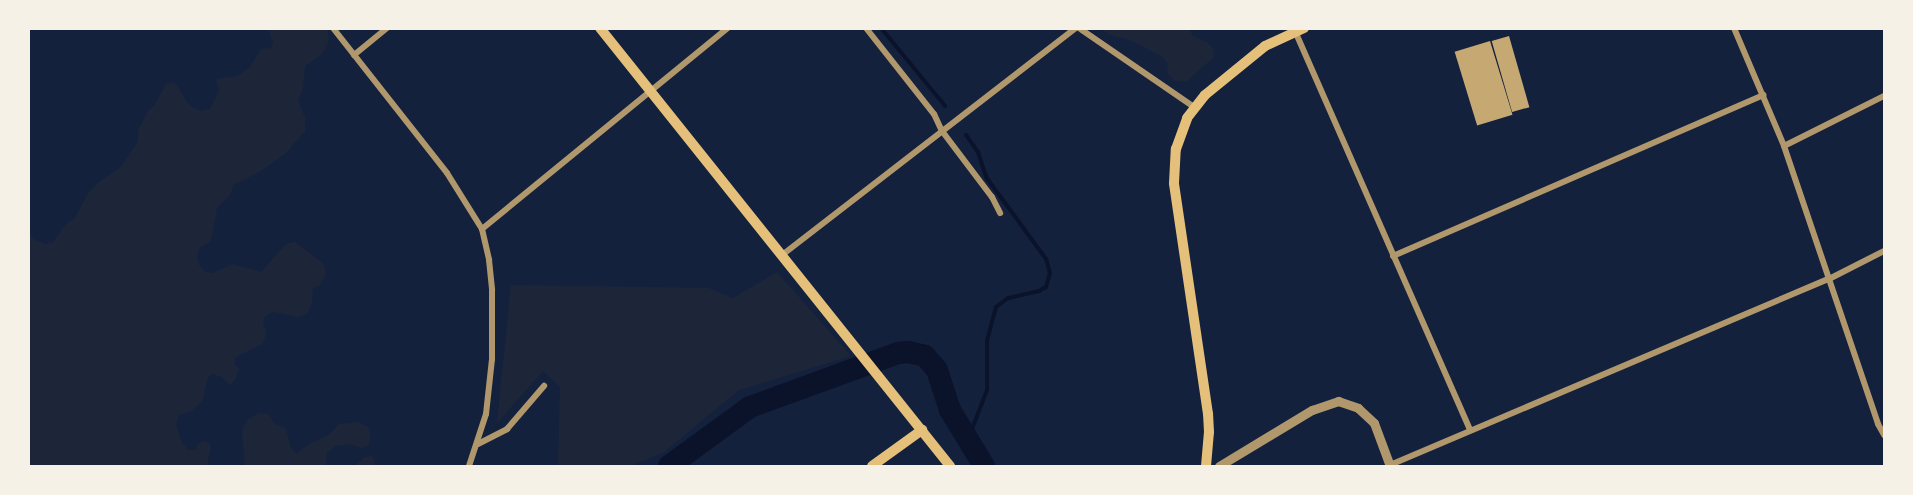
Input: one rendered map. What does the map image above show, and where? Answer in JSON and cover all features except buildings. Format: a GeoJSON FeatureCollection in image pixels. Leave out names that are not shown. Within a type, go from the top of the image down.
{"type":"FeatureCollection","features":[{"type":"Feature","properties":{"kind":"main road"},"geometry":{"type":"LineString","coordinates":[[600,28],[950,466]]}},
{"type":"Feature","properties":{"kind":"main road"},"geometry":{"type":"LineString","coordinates":[[1206,466],[1208,414],[1174,183],[1176,149],[1187,118],[1194,107],[1247,58],[1300,30]]}},
{"type":"Feature","properties":{"kind":"main road"},"geometry":{"type":"LineString","coordinates":[[872,466],[922,430]]}},
{"type":"Feature","properties":{"kind":"street"},"geometry":{"type":"LineString","coordinates":[[333,28],[447,173],[482,229],[489,260],[493,324],[489,392],[478,444],[469,466]]}},
{"type":"Feature","properties":{"kind":"street"},"geometry":{"type":"LineString","coordinates":[[354,55],[387,28]]}},
{"type":"Feature","properties":{"kind":"street"},"geometry":{"type":"LineString","coordinates":[[482,229],[728,28]]}},
{"type":"Feature","properties":{"kind":"street"},"geometry":{"type":"LineString","coordinates":[[866,28],[934,114],[942,131],[992,197],[1000,213]]}},
{"type":"Feature","properties":{"kind":"street"},"geometry":{"type":"LineString","coordinates":[[782,255],[1078,28],[1194,107]]}},
{"type":"Feature","properties":{"kind":"street"},"geometry":{"type":"LineString","coordinates":[[1734,28],[1784,146],[1878,424],[1884,435]]}},
{"type":"Feature","properties":{"kind":"street"},"geometry":{"type":"LineString","coordinates":[[1300,30],[1393,255],[1470,430]]}},
{"type":"Feature","properties":{"kind":"street"},"geometry":{"type":"LineString","coordinates":[[1393,255],[1763,95]]}},
{"type":"Feature","properties":{"kind":"street"},"geometry":{"type":"LineString","coordinates":[[1784,146],[1884,96]]}},
{"type":"Feature","properties":{"kind":"street"},"geometry":{"type":"LineString","coordinates":[[1219,466],[1312,410],[1338,401],[1358,408],[1367,415],[1380,435],[1390,466],[1829,279],[1884,251]]}},
{"type":"Feature","properties":{"kind":"street"},"geometry":{"type":"LineString","coordinates":[[478,444],[507,429],[544,386]]}},
{"type":"Feature","properties":{"kind":"shaded area"},"geometry":{"type":"Polygon","coordinates":[[[268,29],[328,29],[329,41],[322,54],[305,66],[303,87],[298,101],[305,117],[305,131],[286,153],[261,171],[234,185],[230,195],[217,208],[211,241],[200,247],[197,256],[199,265],[206,272],[213,273],[232,264],[261,272],[286,244],[295,242],[324,264],[326,274],[320,285],[313,288],[312,303],[307,314],[299,317],[273,312],[265,316],[263,323],[267,333],[262,344],[236,357],[234,363],[239,369],[235,380],[230,385],[221,377],[212,374],[208,377],[202,402],[190,412],[179,415],[176,424],[182,443],[188,450],[195,450],[199,443],[206,441],[211,445],[207,466],[29,466],[29,232],[33,239],[45,244],[53,242],[66,224],[75,218],[88,193],[99,182],[121,167],[137,143],[139,128],[148,111],[154,106],[166,84],[171,82],[176,84],[189,105],[201,111],[210,109],[219,91],[216,79],[237,76],[250,67],[261,49],[271,48],[273,42],[268,29]]]}},
{"type":"Feature","properties":{"kind":"shaded area"},"geometry":{"type":"Polygon","coordinates":[[[1101,29],[1189,29],[1193,36],[1207,42],[1214,50],[1213,58],[1187,81],[1175,81],[1168,74],[1167,62],[1161,56],[1128,39],[1113,36],[1101,29]]]}},
{"type":"Feature","properties":{"kind":"shaded area"},"geometry":{"type":"Polygon","coordinates":[[[777,272],[851,356],[739,390],[664,452],[631,466],[558,466],[560,387],[543,371],[497,423],[511,285],[709,288],[733,298],[777,272]]]}},
{"type":"Feature","properties":{"kind":"shaded area"},"geometry":{"type":"Polygon","coordinates":[[[259,413],[268,414],[274,423],[286,429],[291,447],[296,454],[311,443],[330,434],[339,424],[358,422],[368,427],[371,437],[368,446],[362,448],[349,444],[336,446],[327,453],[326,466],[245,466],[242,431],[247,420],[259,413]]]}},
{"type":"Feature","properties":{"kind":"shaded area"},"geometry":{"type":"Polygon","coordinates":[[[372,456],[375,461],[374,466],[347,466],[356,465],[365,457],[372,456]]]}},
{"type":"Feature","properties":{"kind":"waterway"},"geometry":{"type":"LineString","coordinates":[[881,28],[945,106]]}},
{"type":"Feature","properties":{"kind":"waterway"},"geometry":{"type":"LineString","coordinates":[[966,135],[978,152],[986,177],[1046,259],[1050,273],[1046,287],[1039,291],[1008,298],[996,307],[987,340],[987,390],[972,429],[970,444]]}},
{"type":"Feature","properties":{"kind":"waterway"},"geometry":{"type":"LineString","coordinates":[[669,466],[750,407],[898,353],[908,352],[925,356],[937,370],[950,410],[984,466]]}}]}
